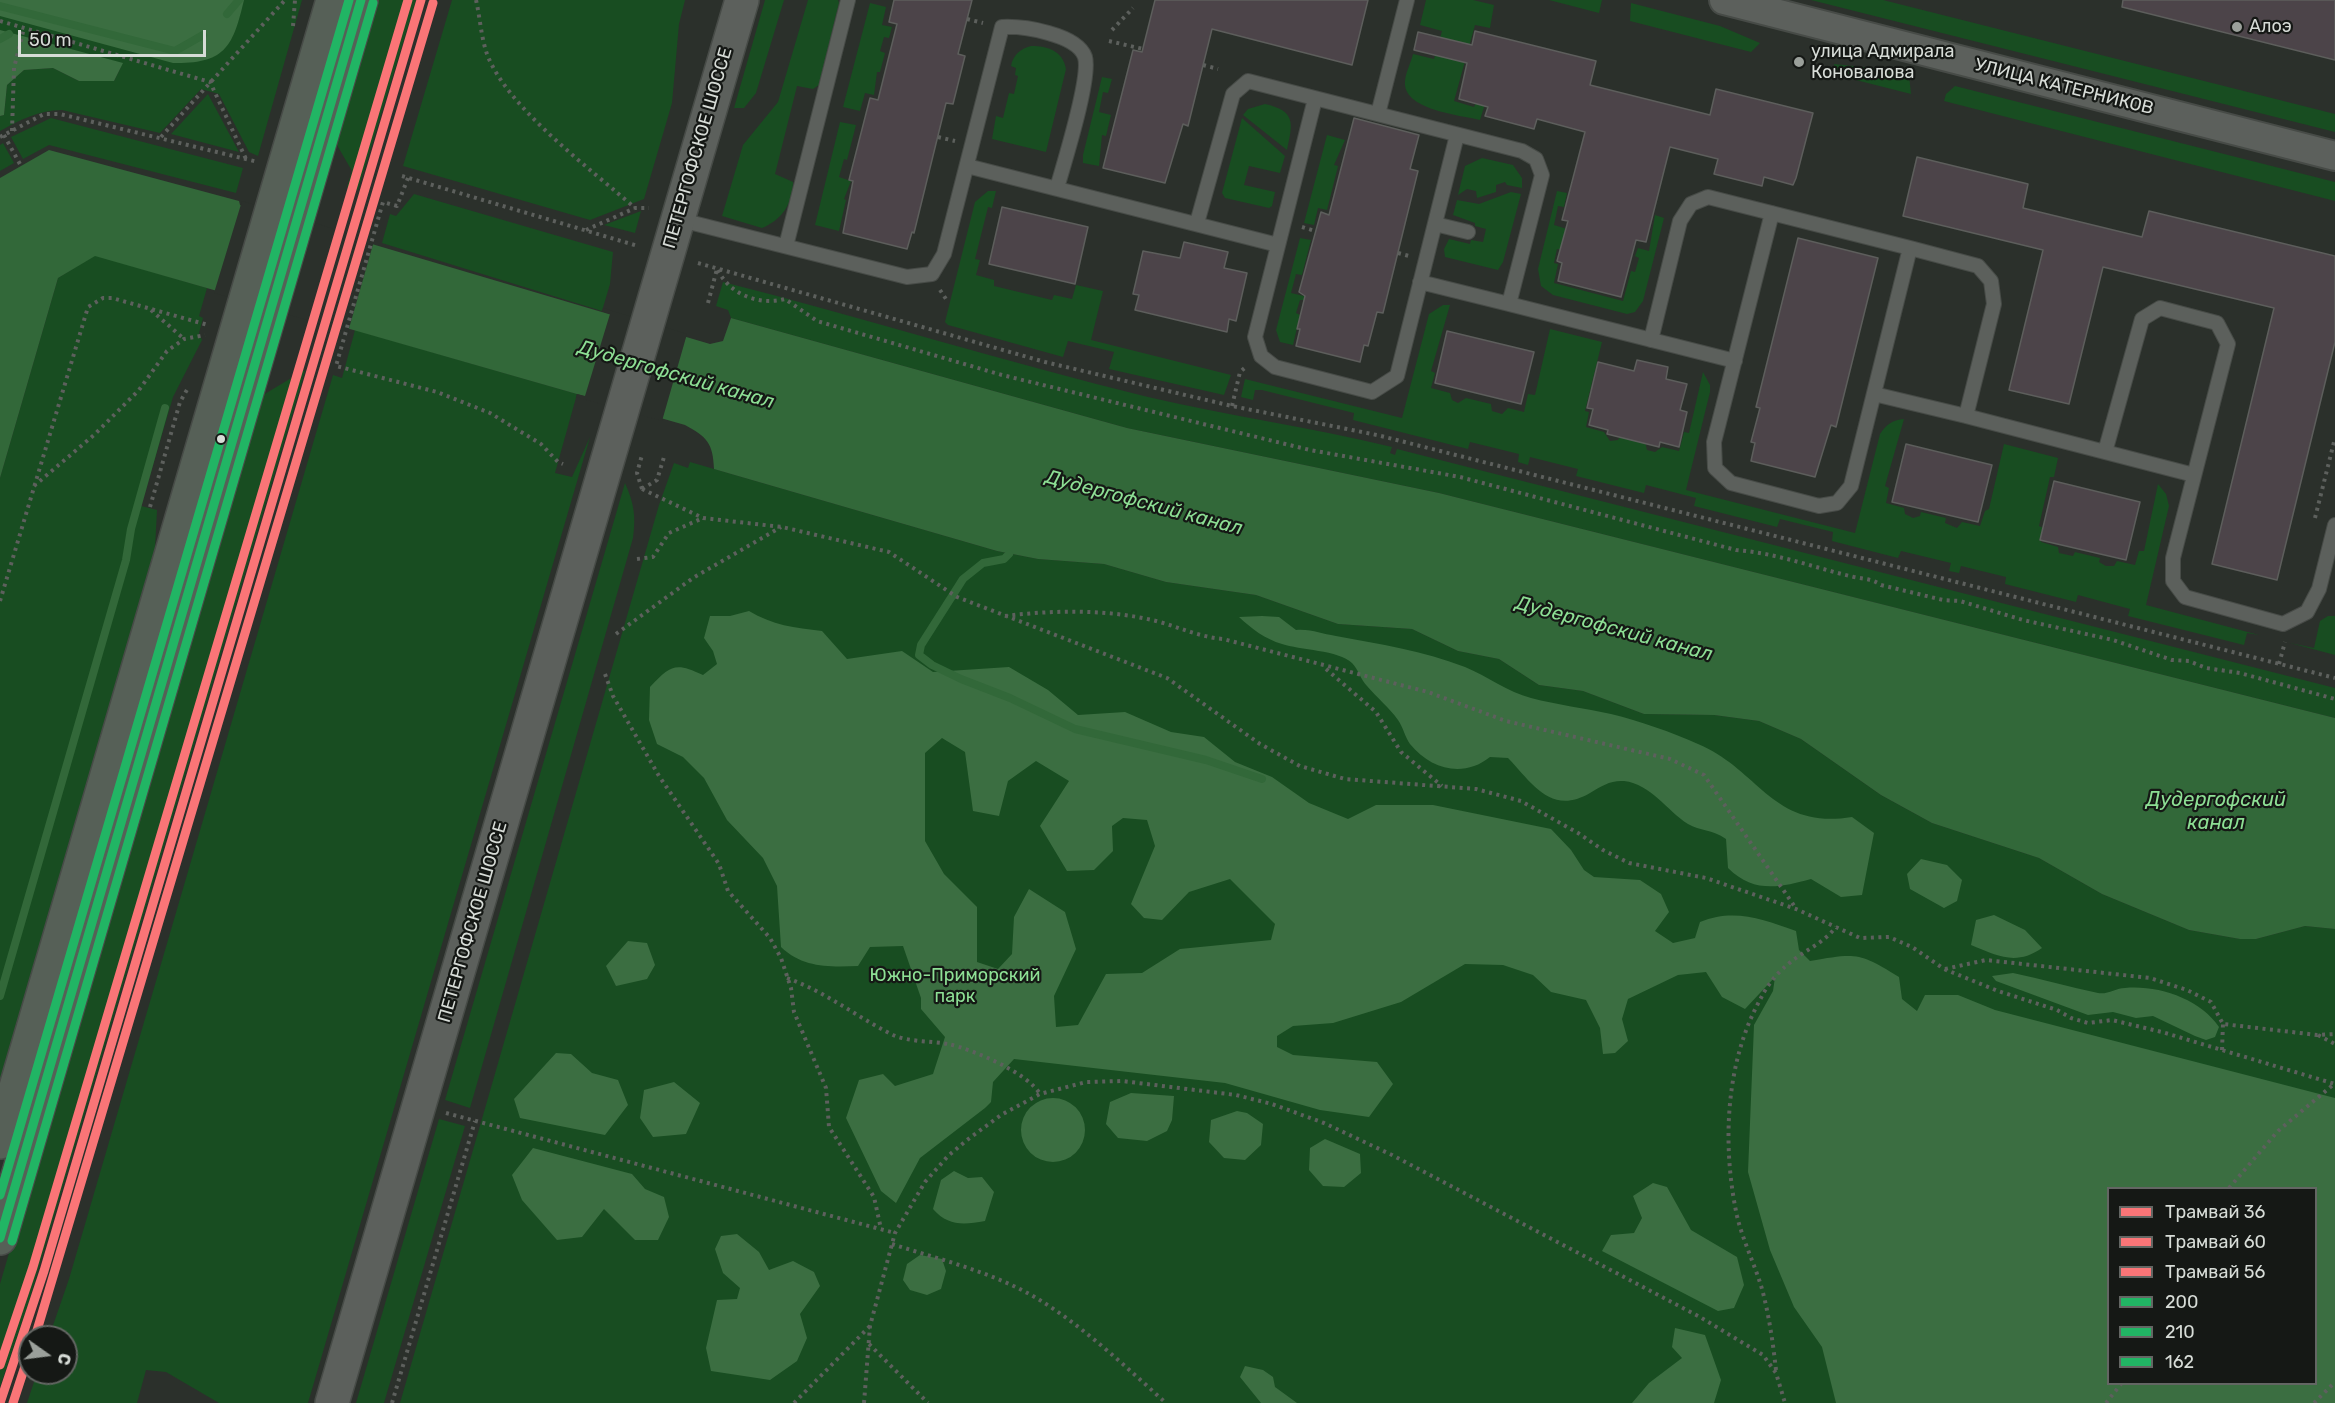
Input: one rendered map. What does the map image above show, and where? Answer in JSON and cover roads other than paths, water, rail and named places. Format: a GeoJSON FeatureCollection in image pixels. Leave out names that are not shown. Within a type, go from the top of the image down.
{"type":"FeatureCollection","features":[{"type":"Feature","properties":{"kind":"main road"},"geometry":{"type":"LineString","coordinates":[[0,1142],[230,331],[284,177],[333,0]]}},
{"type":"Feature","properties":{"kind":"main road"},"geometry":{"type":"LineString","coordinates":[[284,177],[361,0]]}},
{"type":"Feature","properties":{"kind":"main road"},"geometry":{"type":"LineString","coordinates":[[0,1238],[230,331]]}},
{"type":"Feature","properties":{"kind":"street","name":"ПЕТЕРГОФСКОЕ ШОССЕ"},"geometry":{"type":"LineString","coordinates":[[332,1403],[628,444],[655,296],[663,214],[742,0]]}},
{"type":"Feature","properties":{"kind":"street","name":"УЛИЦА КАТЕРНИКОВ"},"geometry":{"type":"LineString","coordinates":[[1724,0],[2335,156]]}},
{"type":"Feature","properties":{"kind":"lane"},"geometry":{"type":"LineString","coordinates":[[786,246],[848,0]]}},
{"type":"Feature","properties":{"kind":"lane"},"geometry":{"type":"LineString","coordinates":[[1378,114],[1407,0]]}},
{"type":"Feature","properties":{"kind":"lane"},"geometry":{"type":"LineString","coordinates":[[663,214],[907,277],[932,274],[944,254],[1002,27],[1018,26],[1076,43],[1085,58],[1084,82],[1057,188]]}},
{"type":"Feature","properties":{"kind":"lane"},"geometry":{"type":"LineString","coordinates":[[1197,223],[1233,94],[1248,81],[1522,151],[1536,159],[1542,175],[1509,304]]}},
{"type":"Feature","properties":{"kind":"lane"},"geometry":{"type":"LineString","coordinates":[[1315,99],[1255,338],[1261,356],[1275,367],[1372,392],[1397,376],[1457,135]]}},
{"type":"Feature","properties":{"kind":"lane"},"geometry":{"type":"LineString","coordinates":[[967,166],[1278,245]]}},
{"type":"Feature","properties":{"kind":"lane"},"geometry":{"type":"LineString","coordinates":[[1651,340],[1680,221],[1691,204],[1708,197],[1978,266],[1991,281],[1994,304],[1966,416]]}},
{"type":"Feature","properties":{"kind":"lane"},"geometry":{"type":"LineString","coordinates":[[1772,213],[1714,442],[1715,468],[1731,483],[1819,506],[1837,503],[1851,486],[1910,248]]}},
{"type":"Feature","properties":{"kind":"lane"},"geometry":{"type":"LineString","coordinates":[[1435,224],[1468,232]]}},
{"type":"Feature","properties":{"kind":"lane"},"geometry":{"type":"LineString","coordinates":[[1420,282],[1735,361]]}},
{"type":"Feature","properties":{"kind":"lane"},"geometry":{"type":"LineString","coordinates":[[2106,452],[2142,319],[2160,308],[2217,322],[2228,344],[2173,558],[2173,580],[2185,597],[2283,624],[2307,612],[2319,589],[2335,525]]}},
{"type":"Feature","properties":{"kind":"lane"},"geometry":{"type":"LineString","coordinates":[[1874,394],[2194,475]]}},
{"type":"Feature","properties":{"kind":"water","name":"Дудергофский канал"},"geometry":{"type":"Polygon","coordinates":[[[49,150],[239,201],[240,205],[710,344],[723,341],[731,318],[1127,428],[1439,493],[2335,718],[2335,929],[2305,926],[2256,939],[2240,939],[2189,930],[2102,894],[2039,858],[1932,823],[1881,795],[1801,739],[1759,721],[1714,715],[1644,714],[1583,691],[1539,685],[1499,659],[1458,651],[1412,629],[1338,624],[1256,595],[1166,582],[1104,564],[1038,559],[997,551],[714,469],[712,453],[704,437],[685,425],[95,256],[58,278],[0,478],[0,178],[49,150]]]}},
{"type":"Feature","properties":{"kind":"waterway"},"geometry":{"type":"LineString","coordinates":[[227,14],[239,0]]}},
{"type":"Feature","properties":{"kind":"waterway"},"geometry":{"type":"LineString","coordinates":[[0,6],[175,51],[203,35]]}},
{"type":"Feature","properties":{"kind":"waterway"},"geometry":{"type":"LineString","coordinates":[[0,39],[9,34]]}},
{"type":"Feature","properties":{"kind":"waterway"},"geometry":{"type":"LineString","coordinates":[[0,996],[126,560],[131,529],[165,408]]}},
{"type":"Feature","properties":{"kind":"waterway"},"geometry":{"type":"LineString","coordinates":[[1009,554],[1004,559],[983,563],[963,579],[921,645],[919,655],[932,665],[961,679],[1010,698],[1075,729],[1206,760],[1262,779]]}},
{"type":"Feature","properties":{"kind":"tram line","name":"56"},"geometry":{"type":"LineString","coordinates":[[0,1365],[33,1267],[408,0]]}},
{"type":"Feature","properties":{"kind":"tram line","name":"36"},"geometry":{"type":"LineString","coordinates":[[0,1403],[44,1271],[421,0]]}},
{"type":"Feature","properties":{"kind":"tram line","name":"60"},"geometry":{"type":"LineString","coordinates":[[39,1325],[433,3]]}},
{"type":"Feature","properties":{"kind":"tram line","name":"60"},"geometry":{"type":"LineString","coordinates":[[13,1403],[19,1385]]}},
{"type":"Feature","properties":{"kind":"place","name":"Алоэ"},"geometry":{"type":"Point","coordinates":[2237,27]}},
{"type":"Feature","properties":{"kind":"place","name":"улица Адмирала Коновалова"},"geometry":{"type":"Point","coordinates":[1799,62]}},
{"type":"Feature","properties":{"kind":"park label","name":"Южно-Приморский парк"},"geometry":{"type":"Point","coordinates":[955,986]}}]}
